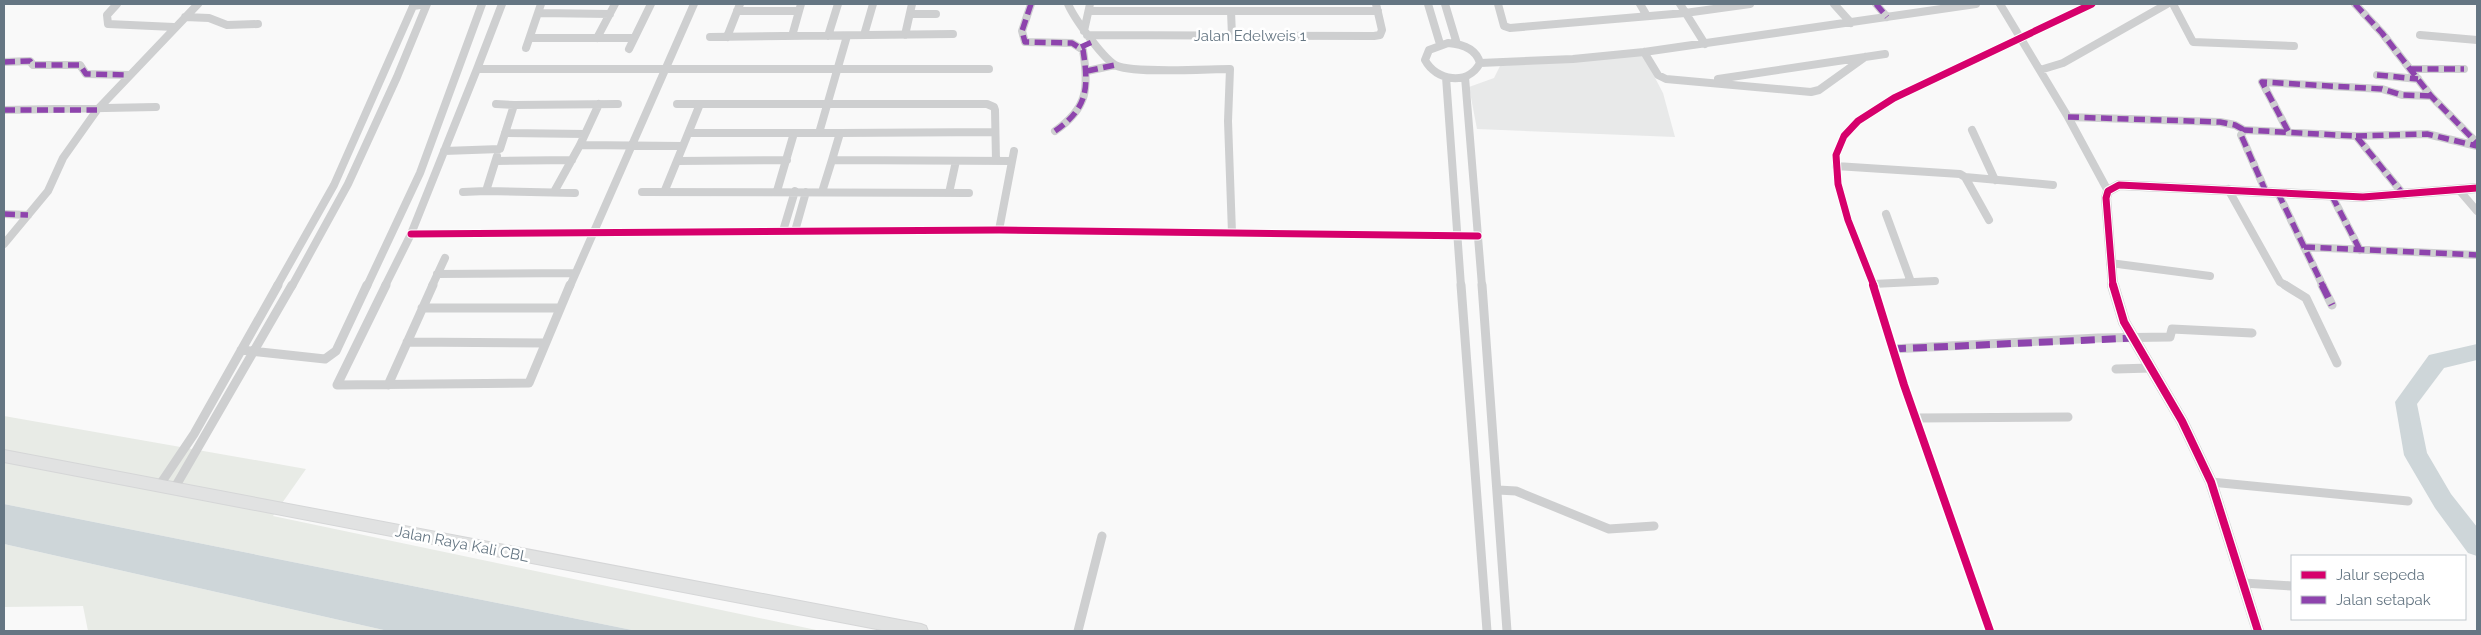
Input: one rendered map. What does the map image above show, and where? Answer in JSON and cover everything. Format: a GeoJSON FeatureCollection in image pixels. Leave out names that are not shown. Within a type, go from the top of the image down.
{"type":"FeatureCollection","features":[{"type":"Feature","properties":{"kind":"main road","name":"Jalan Raya Kali CBL"},"geometry":{"type":"LineString","coordinates":[[4,456],[921,631]]}},
{"type":"Feature","properties":{"kind":"street"},"geometry":{"type":"LineString","coordinates":[[118,4],[107,15],[108,24],[174,27]]}},
{"type":"Feature","properties":{"kind":"street"},"geometry":{"type":"LineString","coordinates":[[4,244],[48,191],[63,158],[97,110],[174,27],[198,4]]}},
{"type":"Feature","properties":{"kind":"street"},"geometry":{"type":"LineString","coordinates":[[159,486],[194,434],[334,185],[413,5],[427,4],[397,77],[348,184],[256,351],[208,435],[174,489]]}},
{"type":"Feature","properties":{"kind":"street"},"geometry":{"type":"LineString","coordinates":[[241,350],[325,359],[340,345],[420,173],[482,4]]}},
{"type":"Feature","properties":{"kind":"street"},"geometry":{"type":"LineString","coordinates":[[502,4],[411,234],[337,385],[528,383],[574,274],[694,4]]}},
{"type":"Feature","properties":{"kind":"street"},"geometry":{"type":"LineString","coordinates":[[526,48],[541,4]]}},
{"type":"Feature","properties":{"kind":"street"},"geometry":{"type":"LineString","coordinates":[[597,38],[615,4]]}},
{"type":"Feature","properties":{"kind":"street"},"geometry":{"type":"LineString","coordinates":[[629,49],[651,4]]}},
{"type":"Feature","properties":{"kind":"street"},"geometry":{"type":"LineString","coordinates":[[828,36],[838,4]]}},
{"type":"Feature","properties":{"kind":"street"},"geometry":{"type":"LineString","coordinates":[[864,35],[874,4]]}},
{"type":"Feature","properties":{"kind":"street"},"geometry":{"type":"LineString","coordinates":[[905,35],[912,4]]}},
{"type":"Feature","properties":{"kind":"street"},"geometry":{"type":"LineString","coordinates":[[1031,4],[1022,32],[1025,42],[1072,42],[1081,46],[1092,42]]}},
{"type":"Feature","properties":{"kind":"street"},"geometry":{"type":"LineString","coordinates":[[1068,4],[1071,14],[1085,33],[1115,65]]}},
{"type":"Feature","properties":{"kind":"street"},"geometry":{"type":"LineString","coordinates":[[1428,4],[1440,44]]}},
{"type":"Feature","properties":{"kind":"street"},"geometry":{"type":"LineString","coordinates":[[1445,4],[1457,44]]}},
{"type":"Feature","properties":{"kind":"street"},"geometry":{"type":"LineString","coordinates":[[1498,4],[1504,26],[1510,28],[1685,13],[1750,4]]}},
{"type":"Feature","properties":{"kind":"street"},"geometry":{"type":"LineString","coordinates":[[1640,4],[1647,16]]}},
{"type":"Feature","properties":{"kind":"street"},"geometry":{"type":"LineString","coordinates":[[1680,4],[1705,44]]}},
{"type":"Feature","properties":{"kind":"street"},"geometry":{"type":"LineString","coordinates":[[1834,4],[1852,23]]}},
{"type":"Feature","properties":{"kind":"street"},"geometry":{"type":"LineString","coordinates":[[1876,4],[1887,17]]}},
{"type":"Feature","properties":{"kind":"street"},"geometry":{"type":"LineString","coordinates":[[1480,63],[1573,59],[1644,52],[1976,4]]}},
{"type":"Feature","properties":{"kind":"street"},"geometry":{"type":"LineString","coordinates":[[2000,4],[2068,117],[2108,192]]}},
{"type":"Feature","properties":{"kind":"street"},"geometry":{"type":"LineString","coordinates":[[1990,631],[1892,349],[1873,284],[1844,205],[1836,166],[1838,146],[1864,117],[1894,98],[2092,4]]}},
{"type":"Feature","properties":{"kind":"street"},"geometry":{"type":"LineString","coordinates":[[2040,70],[2062,63],[2167,4]]}},
{"type":"Feature","properties":{"kind":"street"},"geometry":{"type":"LineString","coordinates":[[2173,4],[2193,42],[2294,46]]}},
{"type":"Feature","properties":{"kind":"street"},"geometry":{"type":"LineString","coordinates":[[2355,4],[2382,33],[2431,96],[2477,145]]}},
{"type":"Feature","properties":{"kind":"street"},"geometry":{"type":"LineString","coordinates":[[727,37],[739,7],[800,8],[792,36]]}},
{"type":"Feature","properties":{"kind":"street"},"geometry":{"type":"LineString","coordinates":[[1085,33],[1090,7],[1212,7],[1230,11],[1247,7],[1377,8]]}},
{"type":"Feature","properties":{"kind":"street","name":"Jalan Edelweis 1"},"geometry":{"type":"LineString","coordinates":[[1085,33],[1374,36],[1380,35],[1382,30],[1377,8]]}},
{"type":"Feature","properties":{"kind":"street"},"geometry":{"type":"LineString","coordinates":[[1230,11],[1232,36]]}},
{"type":"Feature","properties":{"kind":"street"},"geometry":{"type":"LineString","coordinates":[[538,13],[610,14]]}},
{"type":"Feature","properties":{"kind":"street"},"geometry":{"type":"LineString","coordinates":[[910,14],[936,14]]}},
{"type":"Feature","properties":{"kind":"street"},"geometry":{"type":"LineString","coordinates":[[185,16],[209,18],[227,25],[258,24]]}},
{"type":"Feature","properties":{"kind":"street"},"geometry":{"type":"LineString","coordinates":[[710,38],[953,34]]}},
{"type":"Feature","properties":{"kind":"street"},"geometry":{"type":"LineString","coordinates":[[2420,35],[2477,40]]}},
{"type":"Feature","properties":{"kind":"street"},"geometry":{"type":"LineString","coordinates":[[819,133],[847,36]]}},
{"type":"Feature","properties":{"kind":"street"},"geometry":{"type":"LineString","coordinates":[[530,38],[634,38]]}},
{"type":"Feature","properties":{"kind":"street"},"geometry":{"type":"LineString","coordinates":[[1440,44],[1457,44],[1474,51],[1480,63],[1476,72],[1465,77],[1446,77],[1430,69],[1425,60],[1429,50],[1440,44]]}},
{"type":"Feature","properties":{"kind":"street"},"geometry":{"type":"LineString","coordinates":[[1055,131],[1073,119],[1081,110],[1087,71],[1081,46]]}},
{"type":"Feature","properties":{"kind":"street"},"geometry":{"type":"LineString","coordinates":[[1644,52],[1661,78],[1815,92],[1865,57]]}},
{"type":"Feature","properties":{"kind":"street"},"geometry":{"type":"LineString","coordinates":[[1703,82],[1885,54]]}},
{"type":"Feature","properties":{"kind":"street"},"geometry":{"type":"LineString","coordinates":[[4,62],[30,61],[33,65],[80,65],[86,74],[129,75]]}},
{"type":"Feature","properties":{"kind":"street"},"geometry":{"type":"LineString","coordinates":[[1087,71],[1115,65],[1138,69],[1230,69],[1228,121],[1232,233]]}},
{"type":"Feature","properties":{"kind":"street"},"geometry":{"type":"LineString","coordinates":[[477,70],[989,69]]}},
{"type":"Feature","properties":{"kind":"street"},"geometry":{"type":"LineString","coordinates":[[2410,69],[2464,69]]}},
{"type":"Feature","properties":{"kind":"street"},"geometry":{"type":"LineString","coordinates":[[2377,75],[2418,79]]}},
{"type":"Feature","properties":{"kind":"street"},"geometry":{"type":"LineString","coordinates":[[1446,77],[1487,631]]}},
{"type":"Feature","properties":{"kind":"street"},"geometry":{"type":"LineString","coordinates":[[1465,77],[1498,490],[1507,631]]}},
{"type":"Feature","properties":{"kind":"street"},"geometry":{"type":"LineString","coordinates":[[2288,131],[2262,82],[2382,89],[2402,95],[2431,96]]}},
{"type":"Feature","properties":{"kind":"street"},"geometry":{"type":"LineString","coordinates":[[496,104],[618,104]]}},
{"type":"Feature","properties":{"kind":"street"},"geometry":{"type":"LineString","coordinates":[[554,192],[580,145],[599,104]]}},
{"type":"Feature","properties":{"kind":"street"},"geometry":{"type":"LineString","coordinates":[[676,104],[987,104],[994,107],[996,161]]}},
{"type":"Feature","properties":{"kind":"street"},"geometry":{"type":"LineString","coordinates":[[665,190],[700,104]]}},
{"type":"Feature","properties":{"kind":"street"},"geometry":{"type":"LineString","coordinates":[[486,191],[514,105]]}},
{"type":"Feature","properties":{"kind":"street"},"geometry":{"type":"LineString","coordinates":[[4,110],[97,110],[156,107]]}},
{"type":"Feature","properties":{"kind":"street"},"geometry":{"type":"LineString","coordinates":[[2068,117],[2220,122],[2235,125],[2244,130],[2356,136],[2427,134],[2477,145]]}},
{"type":"Feature","properties":{"kind":"street"},"geometry":{"type":"LineString","coordinates":[[1972,130],[1995,180]]}},
{"type":"Feature","properties":{"kind":"street"},"geometry":{"type":"LineString","coordinates":[[2244,130],[2240,135],[2266,192]]}},
{"type":"Feature","properties":{"kind":"street"},"geometry":{"type":"LineString","coordinates":[[689,133],[995,132]]}},
{"type":"Feature","properties":{"kind":"street"},"geometry":{"type":"LineString","coordinates":[[505,133],[585,134]]}},
{"type":"Feature","properties":{"kind":"street"},"geometry":{"type":"LineString","coordinates":[[777,191],[794,133]]}},
{"type":"Feature","properties":{"kind":"street"},"geometry":{"type":"LineString","coordinates":[[822,192],[840,133]]}},
{"type":"Feature","properties":{"kind":"street"},"geometry":{"type":"LineString","coordinates":[[2356,136],[2404,196]]}},
{"type":"Feature","properties":{"kind":"street"},"geometry":{"type":"LineString","coordinates":[[580,145],[683,146]]}},
{"type":"Feature","properties":{"kind":"street"},"geometry":{"type":"LineString","coordinates":[[444,151],[500,149]]}},
{"type":"Feature","properties":{"kind":"street"},"geometry":{"type":"LineString","coordinates":[[999,230],[1014,151]]}},
{"type":"Feature","properties":{"kind":"street"},"geometry":{"type":"LineString","coordinates":[[496,161],[572,160]]}},
{"type":"Feature","properties":{"kind":"street"},"geometry":{"type":"LineString","coordinates":[[677,161],[787,160]]}},
{"type":"Feature","properties":{"kind":"street"},"geometry":{"type":"LineString","coordinates":[[832,160],[1012,161]]}},
{"type":"Feature","properties":{"kind":"street"},"geometry":{"type":"LineString","coordinates":[[949,193],[956,161]]}},
{"type":"Feature","properties":{"kind":"street"},"geometry":{"type":"LineString","coordinates":[[1836,166],[1954,173],[1965,178],[2053,185]]}},
{"type":"Feature","properties":{"kind":"street"},"geometry":{"type":"LineString","coordinates":[[1965,178],[1989,220]]}},
{"type":"Feature","properties":{"kind":"street"},"geometry":{"type":"LineString","coordinates":[[334,185],[348,184]]}},
{"type":"Feature","properties":{"kind":"street"},"geometry":{"type":"LineString","coordinates":[[2258,631],[2210,482],[2182,422],[2124,322],[2113,290],[2106,198],[2108,192],[2119,185],[2133,184],[2332,196],[2404,196],[2477,188]]}},
{"type":"Feature","properties":{"kind":"street"},"geometry":{"type":"LineString","coordinates":[[2228,189],[2280,282],[2306,298],[2337,363]]}},
{"type":"Feature","properties":{"kind":"street"},"geometry":{"type":"LineString","coordinates":[[642,192],[665,190],[969,193]]}},
{"type":"Feature","properties":{"kind":"street"},"geometry":{"type":"LineString","coordinates":[[2459,190],[2477,212]]}},
{"type":"Feature","properties":{"kind":"street"},"geometry":{"type":"LineString","coordinates":[[463,192],[575,193]]}},
{"type":"Feature","properties":{"kind":"street"},"geometry":{"type":"LineString","coordinates":[[784,231],[795,192]]}},
{"type":"Feature","properties":{"kind":"street"},"geometry":{"type":"LineString","coordinates":[[795,231],[806,192]]}},
{"type":"Feature","properties":{"kind":"street"},"geometry":{"type":"LineString","coordinates":[[2278,193],[2332,305]]}},
{"type":"Feature","properties":{"kind":"street"},"geometry":{"type":"LineString","coordinates":[[2332,196],[2360,250]]}},
{"type":"Feature","properties":{"kind":"street"},"geometry":{"type":"LineString","coordinates":[[4,214],[28,214]]}},
{"type":"Feature","properties":{"kind":"street"},"geometry":{"type":"LineString","coordinates":[[1886,214],[1911,282]]}},
{"type":"Feature","properties":{"kind":"street"},"geometry":{"type":"LineString","coordinates":[[411,234],[999,230],[1478,236]]}},
{"type":"Feature","properties":{"kind":"street"},"geometry":{"type":"LineString","coordinates":[[2304,246],[2477,255]]}},
{"type":"Feature","properties":{"kind":"street"},"geometry":{"type":"LineString","coordinates":[[388,385],[445,258]]}},
{"type":"Feature","properties":{"kind":"street"},"geometry":{"type":"LineString","coordinates":[[2110,262],[2210,276]]}},
{"type":"Feature","properties":{"kind":"street"},"geometry":{"type":"LineString","coordinates":[[437,274],[574,274]]}},
{"type":"Feature","properties":{"kind":"street"},"geometry":{"type":"LineString","coordinates":[[1873,284],[1935,281]]}},
{"type":"Feature","properties":{"kind":"street"},"geometry":{"type":"LineString","coordinates":[[422,308],[560,308]]}},
{"type":"Feature","properties":{"kind":"street"},"geometry":{"type":"LineString","coordinates":[[1892,349],[2098,338],[2170,337],[2172,329],[2252,333]]}},
{"type":"Feature","properties":{"kind":"street"},"geometry":{"type":"LineString","coordinates":[[407,342],[546,343]]}},
{"type":"Feature","properties":{"kind":"street"},"geometry":{"type":"LineString","coordinates":[[2116,369],[2151,368]]}},
{"type":"Feature","properties":{"kind":"street"},"geometry":{"type":"LineString","coordinates":[[1916,418],[2068,417]]}},
{"type":"Feature","properties":{"kind":"street"},"geometry":{"type":"LineString","coordinates":[[2210,482],[2408,500]]}},
{"type":"Feature","properties":{"kind":"street"},"geometry":{"type":"LineString","coordinates":[[1498,490],[1516,491],[1609,530],[1654,526]]}},
{"type":"Feature","properties":{"kind":"street"},"geometry":{"type":"LineString","coordinates":[[1079,627],[1102,536]]}},
{"type":"Feature","properties":{"kind":"street"},"geometry":{"type":"LineString","coordinates":[[2243,582],[2291,586]]}},
{"type":"Feature","properties":{"kind":"shaded area"},"geometry":{"type":"Polygon","coordinates":[[[1642,53],[1663,93],[1675,137],[1477,129],[1469,87],[1494,78],[1500,66],[1642,53]]]}},
{"type":"Feature","properties":{"kind":"shaded area"},"geometry":{"type":"Polygon","coordinates":[[[4,416],[306,469],[273,516],[821,631],[637,631],[4,504],[4,416]]]}},
{"type":"Feature","properties":{"kind":"shaded area"},"geometry":{"type":"Polygon","coordinates":[[[4,504],[637,631],[388,631],[4,544],[4,504]]]}},
{"type":"Feature","properties":{"kind":"shaded area"},"geometry":{"type":"Polygon","coordinates":[[[4,544],[388,631],[88,631],[83,606],[4,607],[4,544]]]}},
{"type":"Feature","properties":{"kind":"waterway"},"geometry":{"type":"LineString","coordinates":[[2477,352],[2437,361],[2406,402],[2416,455],[2443,501],[2477,545]]}},
{"type":"Feature","properties":{"kind":"marked path"},"geometry":{"type":"LineString","coordinates":[[1031,4],[1022,31],[1025,42],[1072,43],[1083,50],[1086,86],[1081,106],[1075,115],[1055,131]]}},
{"type":"Feature","properties":{"kind":"marked path"},"geometry":{"type":"LineString","coordinates":[[1876,4],[1887,17]]}},
{"type":"Feature","properties":{"kind":"marked path"},"geometry":{"type":"LineString","coordinates":[[2355,4],[2382,33],[2431,96],[2477,143]]}},
{"type":"Feature","properties":{"kind":"marked path"},"geometry":{"type":"LineString","coordinates":[[1081,47],[1092,42]]}},
{"type":"Feature","properties":{"kind":"marked path"},"geometry":{"type":"LineString","coordinates":[[4,62],[30,61],[33,65],[80,65],[86,74],[129,75]]}},
{"type":"Feature","properties":{"kind":"marked path"},"geometry":{"type":"LineString","coordinates":[[1087,71],[1115,65]]}},
{"type":"Feature","properties":{"kind":"marked path"},"geometry":{"type":"LineString","coordinates":[[2411,69],[2464,69]]}},
{"type":"Feature","properties":{"kind":"marked path"},"geometry":{"type":"LineString","coordinates":[[2377,75],[2418,79]]}},
{"type":"Feature","properties":{"kind":"marked path"},"geometry":{"type":"LineString","coordinates":[[2288,131],[2262,82],[2382,89],[2402,95],[2431,96]]}},
{"type":"Feature","properties":{"kind":"marked path"},"geometry":{"type":"LineString","coordinates":[[4,110],[97,110]]}},
{"type":"Feature","properties":{"kind":"marked path"},"geometry":{"type":"LineString","coordinates":[[2068,117],[2220,122],[2235,125],[2244,130]]}},
{"type":"Feature","properties":{"kind":"marked path"},"geometry":{"type":"LineString","coordinates":[[2266,192],[2241,135],[2244,130],[2356,136],[2404,195]]}},
{"type":"Feature","properties":{"kind":"marked path"},"geometry":{"type":"LineString","coordinates":[[2356,136],[2427,134],[2477,146]]}},
{"type":"Feature","properties":{"kind":"marked path"},"geometry":{"type":"LineString","coordinates":[[2278,193],[2332,305]]}},
{"type":"Feature","properties":{"kind":"marked path"},"geometry":{"type":"LineString","coordinates":[[2332,196],[2360,250]]}},
{"type":"Feature","properties":{"kind":"marked path"},"geometry":{"type":"LineString","coordinates":[[4,214],[28,215]]}},
{"type":"Feature","properties":{"kind":"marked path"},"geometry":{"type":"LineString","coordinates":[[2304,247],[2477,255]]}},
{"type":"Feature","properties":{"kind":"marked path"},"geometry":{"type":"LineString","coordinates":[[1892,349],[2134,338]]}},
{"type":"Feature","properties":{"kind":"cycle path"},"geometry":{"type":"LineString","coordinates":[[1990,631],[1889,341],[1873,284],[1848,220],[1838,184],[1836,155],[1839,145],[1850,128],[1867,114],[1885,103],[2092,4]]}},
{"type":"Feature","properties":{"kind":"cycle path"},"geometry":{"type":"LineString","coordinates":[[2258,631],[2211,482],[2182,421],[2124,322],[2113,290],[2106,198],[2108,191],[2119,185],[2133,184],[2363,197],[2477,188]]}},
{"type":"Feature","properties":{"kind":"cycle path"},"geometry":{"type":"LineString","coordinates":[[411,234],[999,230],[1478,236]]}}]}
